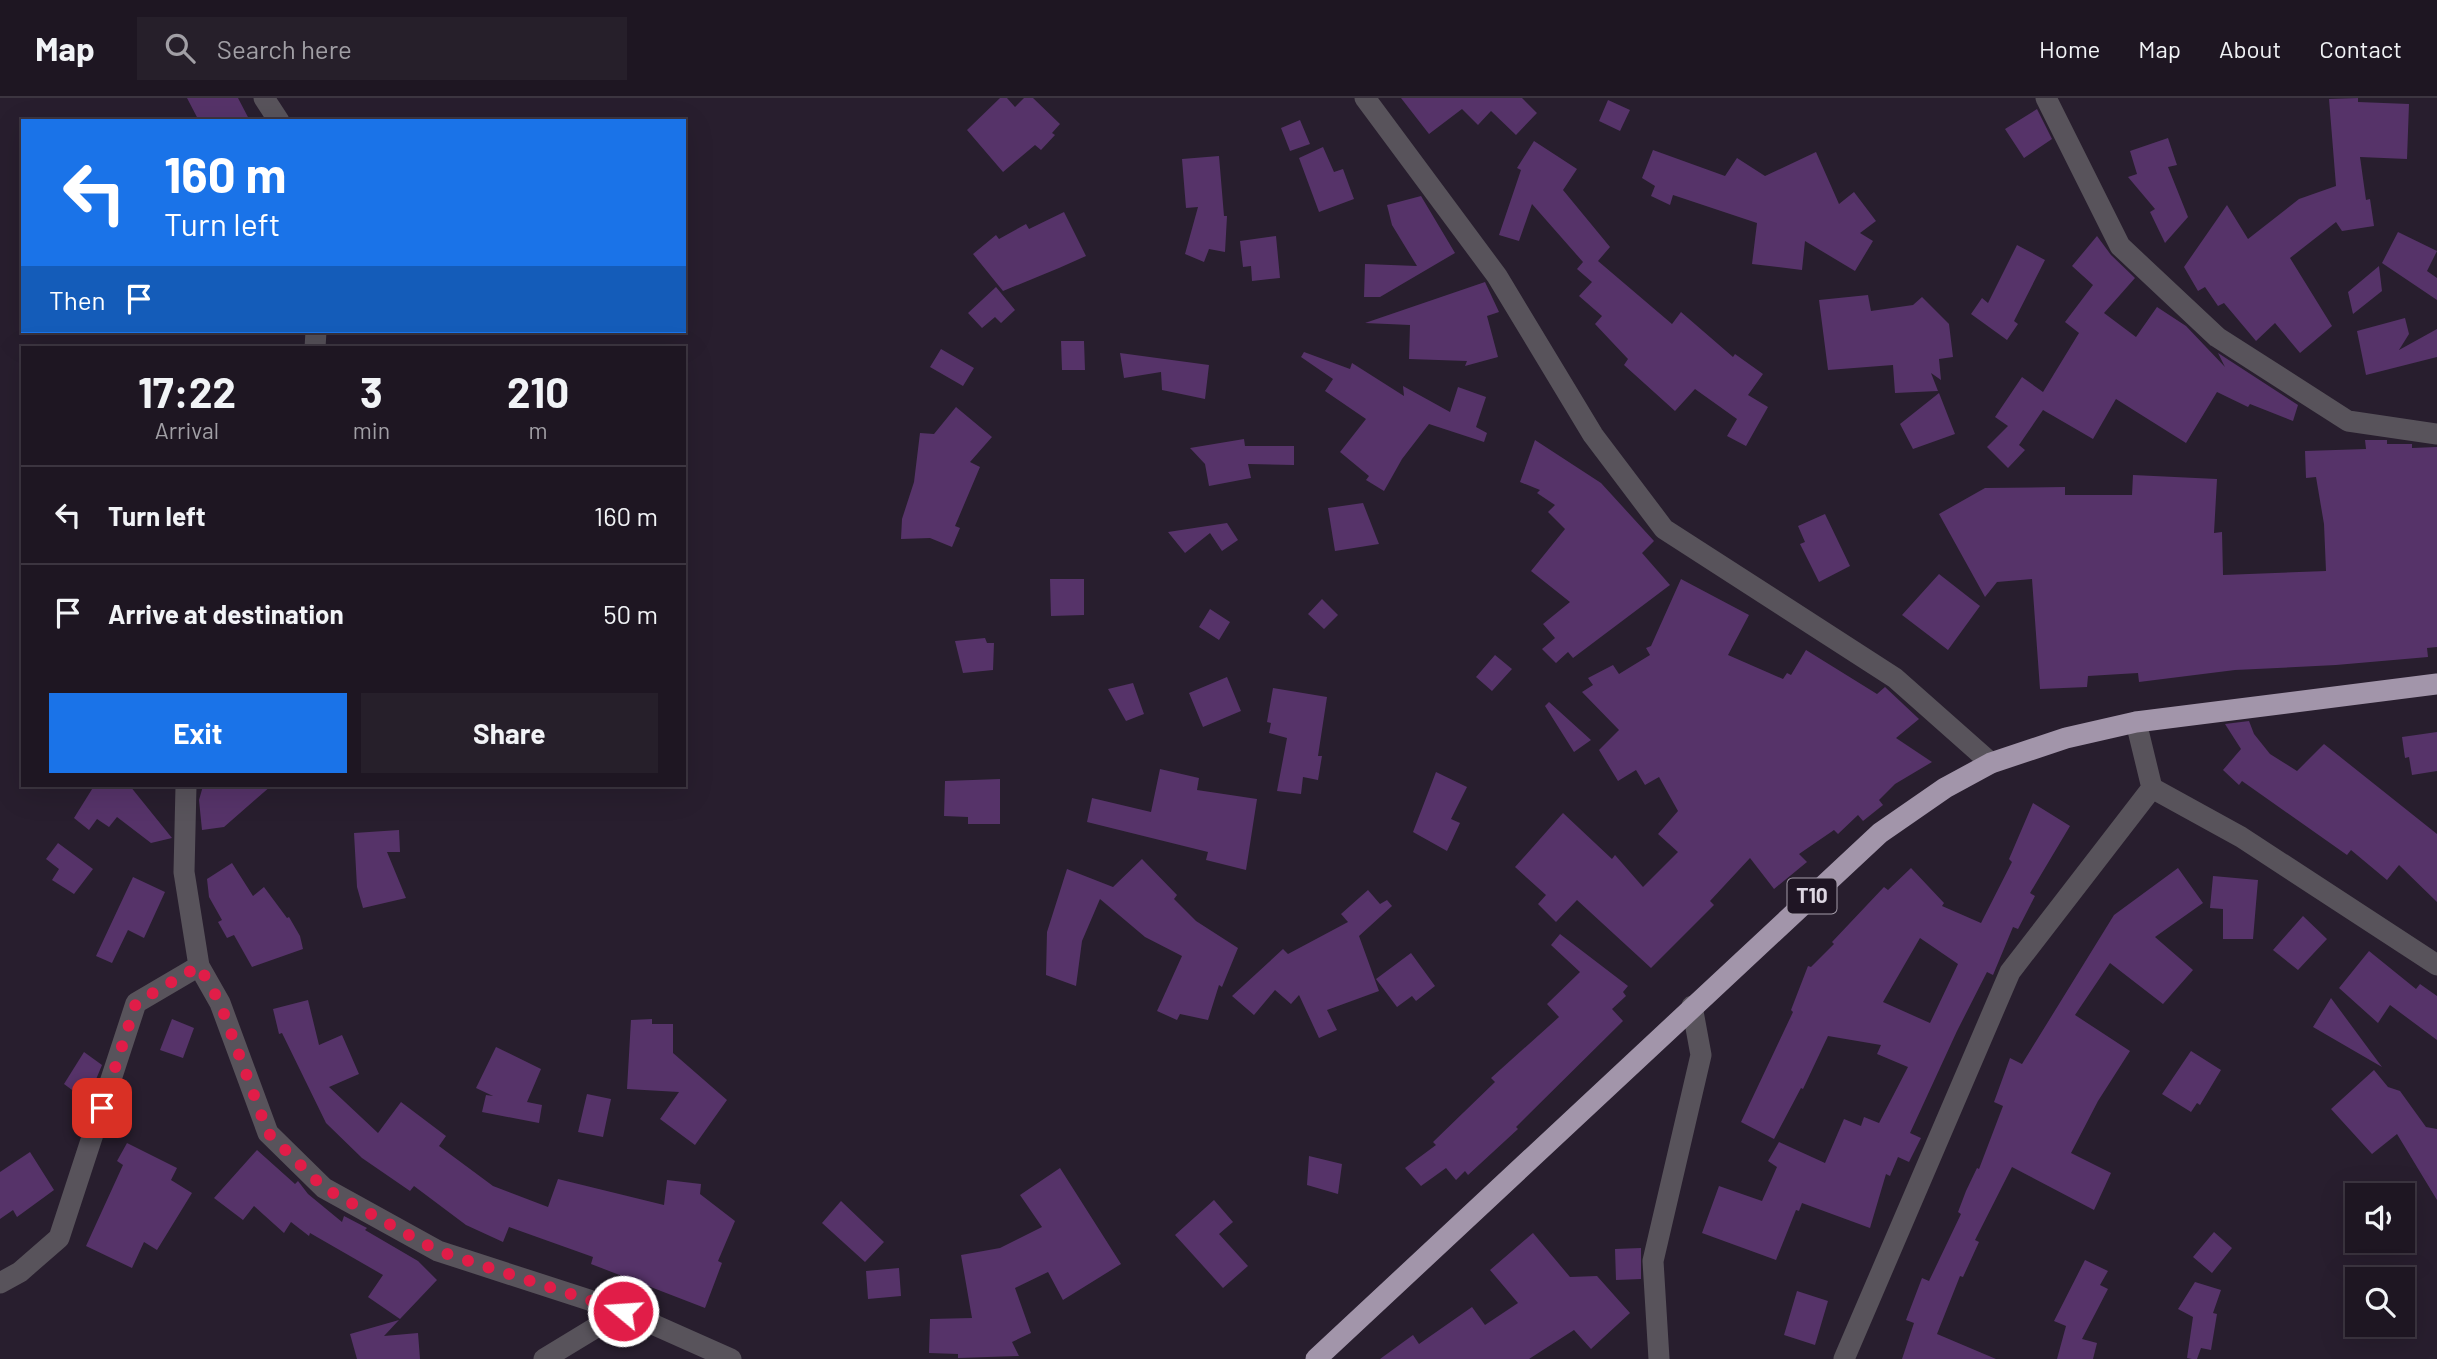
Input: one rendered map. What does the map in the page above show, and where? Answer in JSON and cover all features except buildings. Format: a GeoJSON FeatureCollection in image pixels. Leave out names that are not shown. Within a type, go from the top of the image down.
{"type":"FeatureCollection","features":[{"type":"Feature","properties":{"kind":"highway","name":"T10"},"geometry":{"type":"LineString","coordinates":[[1316,1359],[1880,833],[1945,788],[1991,763],[2066,738],[2136,722],[2437,684]]}},
{"type":"Feature","properties":{"kind":"street"},"geometry":{"type":"LineString","coordinates":[[264,98],[278,119]]}},
{"type":"Feature","properties":{"kind":"street"},"geometry":{"type":"LineString","coordinates":[[1365,98],[1497,276],[1593,435],[1664,529],[1895,678],[1991,763]]}},
{"type":"Feature","properties":{"kind":"street"},"geometry":{"type":"LineString","coordinates":[[2046,98],[2120,246],[2217,337],[2348,421],[2437,434]]}},
{"type":"Feature","properties":{"kind":"street"},"geometry":{"type":"LineString","coordinates":[[2136,722],[2152,788],[2241,837],[2437,965]]}},
{"type":"Feature","properties":{"kind":"street"},"geometry":{"type":"LineString","coordinates":[[186,787],[184,872],[199,966],[220,1003],[268,1133],[324,1188],[438,1251],[623,1311],[731,1359]]}},
{"type":"Feature","properties":{"kind":"street"},"geometry":{"type":"LineString","coordinates":[[1844,1359],[2010,972],[2152,788]]}},
{"type":"Feature","properties":{"kind":"street"},"geometry":{"type":"LineString","coordinates":[[0,1283],[20,1272],[60,1238],[136,1003],[199,966]]}},
{"type":"Feature","properties":{"kind":"street"},"geometry":{"type":"LineString","coordinates":[[1659,1359],[1653,1261],[1701,1055],[1692,1006]]}},
{"type":"Feature","properties":{"kind":"street"},"geometry":{"type":"LineString","coordinates":[[544,1359],[623,1311]]}},
{"type":"Feature","properties":{"kind":"route"},"geometry":{"type":"LineString","coordinates":[[102,1108],[136,1003],[199,966],[220,1003],[268,1133],[324,1188],[438,1251],[623,1311]]}}]}
